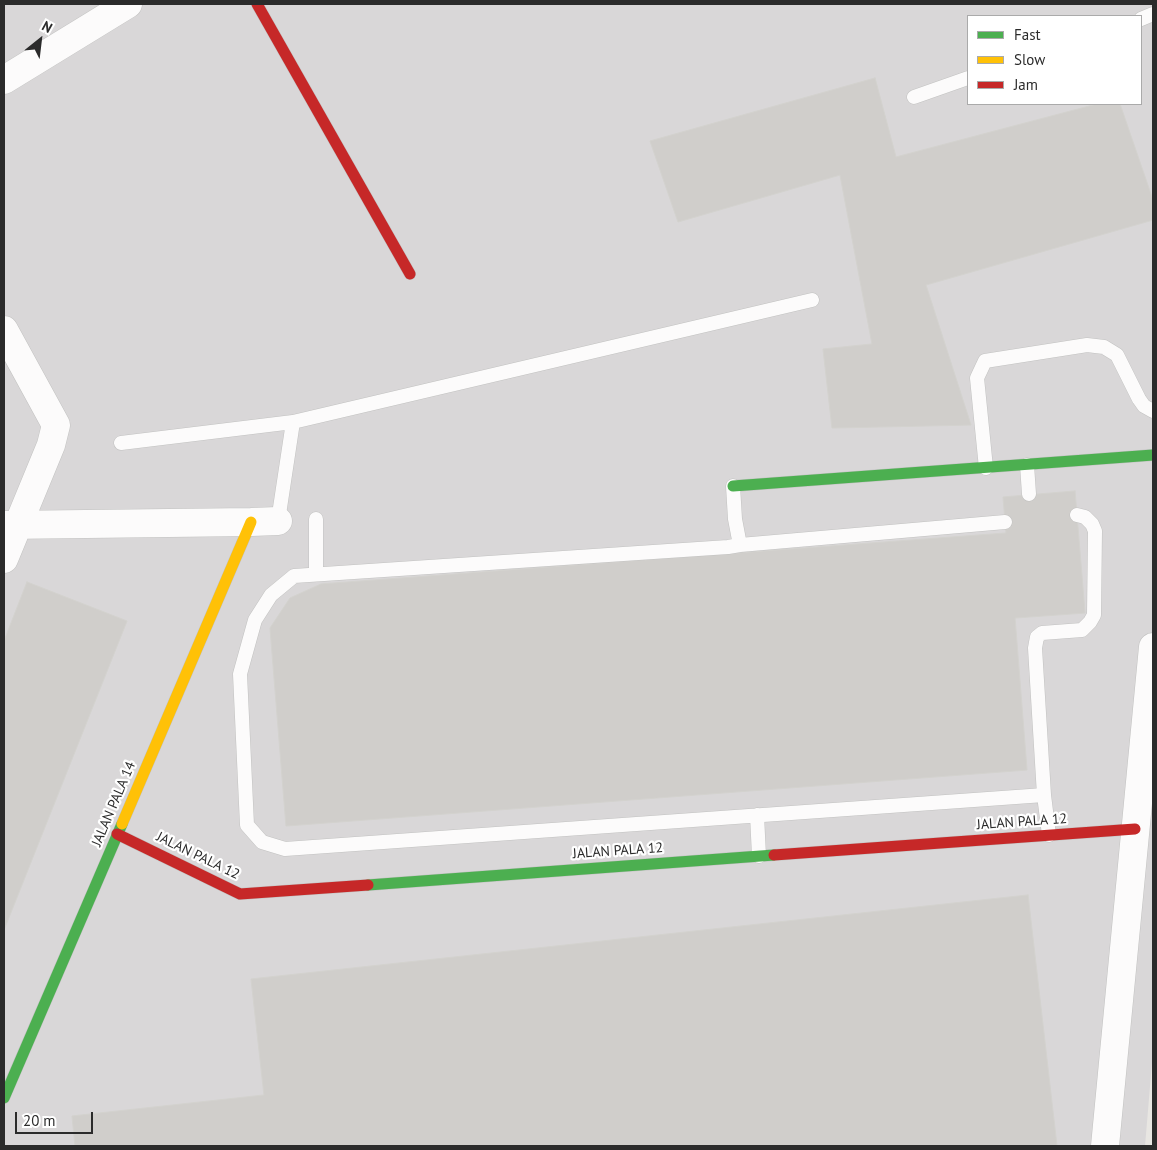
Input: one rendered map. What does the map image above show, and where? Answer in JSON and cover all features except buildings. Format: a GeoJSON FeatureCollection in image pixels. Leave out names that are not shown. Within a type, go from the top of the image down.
{"type":"FeatureCollection","features":[{"type":"Feature","properties":{"kind":"street"},"geometry":{"type":"LineString","coordinates":[[4,80],[128,4]]}},
{"type":"Feature","properties":{"kind":"street"},"geometry":{"type":"LineString","coordinates":[[257,4],[410,274]]}},
{"type":"Feature","properties":{"kind":"street"},"geometry":{"type":"LineString","coordinates":[[4,330],[56,425],[51,445],[11,525],[4,558]]}},
{"type":"Feature","properties":{"kind":"street"},"geometry":{"type":"LineString","coordinates":[[733,486],[1153,455]]}},
{"type":"Feature","properties":{"kind":"street"},"geometry":{"type":"LineString","coordinates":[[11,525],[265,521]]}},
{"type":"Feature","properties":{"kind":"street","name":"JALAN PALA 14"},"geometry":{"type":"LineString","coordinates":[[4,1098],[117,834],[265,521]]}},
{"type":"Feature","properties":{"kind":"street"},"geometry":{"type":"LineString","coordinates":[[1105,1146],[1153,647]]}},
{"type":"Feature","properties":{"kind":"street","name":"JALAN PALA 12"},"geometry":{"type":"LineString","coordinates":[[117,834],[240,894],[1135,829]]}},
{"type":"Feature","properties":{"kind":"lane"},"geometry":{"type":"LineString","coordinates":[[914,97],[967,78]]}},
{"type":"Feature","properties":{"kind":"lane"},"geometry":{"type":"LineString","coordinates":[[121,443],[293,422],[812,300]]}},
{"type":"Feature","properties":{"kind":"lane"},"geometry":{"type":"LineString","coordinates":[[986,468],[977,378],[985,361],[1087,345],[1104,347],[1117,355],[1139,399],[1144,406],[1153,410]]}},
{"type":"Feature","properties":{"kind":"lane"},"geometry":{"type":"LineString","coordinates":[[265,521],[293,422]]}},
{"type":"Feature","properties":{"kind":"lane"},"geometry":{"type":"LineString","coordinates":[[1027,465],[1030,494]]}},
{"type":"Feature","properties":{"kind":"lane"},"geometry":{"type":"LineString","coordinates":[[733,486],[735,519],[740,545]]}},
{"type":"Feature","properties":{"kind":"lane"},"geometry":{"type":"LineString","coordinates":[[1049,835],[1044,795],[1035,648],[1037,638],[1042,633],[1082,630],[1094,615],[1095,531],[1092,524],[1085,517],[1077,515]]}},
{"type":"Feature","properties":{"kind":"lane"},"geometry":{"type":"LineString","coordinates":[[316,519],[316,573]]}},
{"type":"Feature","properties":{"kind":"lane"},"geometry":{"type":"LineString","coordinates":[[1004,522],[728,547],[316,573],[294,576],[271,594],[255,620],[240,674],[247,825],[262,842],[284,849],[1044,795]]}},
{"type":"Feature","properties":{"kind":"lane"},"geometry":{"type":"LineString","coordinates":[[757,815],[759,856]]}},
{"type":"Feature","properties":{"kind":"shaded area"},"geometry":{"type":"Polygon","coordinates":[[[4,4],[1153,4],[1153,1051],[1145,1146],[4,1146],[4,4]]]}},
{"type":"Feature","properties":{"kind":"traffic: fast"},"geometry":{"type":"LineString","coordinates":[[733,486],[1153,455]]}},
{"type":"Feature","properties":{"kind":"traffic: fast"},"geometry":{"type":"LineString","coordinates":[[4,1098],[122,824]]}},
{"type":"Feature","properties":{"kind":"traffic: fast"},"geometry":{"type":"LineString","coordinates":[[368,885],[774,855]]}},
{"type":"Feature","properties":{"kind":"traffic: slow"},"geometry":{"type":"LineString","coordinates":[[122,824],[251,522]]}},
{"type":"Feature","properties":{"kind":"traffic: jam"},"geometry":{"type":"LineString","coordinates":[[257,4],[410,274]]}},
{"type":"Feature","properties":{"kind":"traffic: jam"},"geometry":{"type":"LineString","coordinates":[[774,855],[1135,829]]}},
{"type":"Feature","properties":{"kind":"traffic: jam"},"geometry":{"type":"LineString","coordinates":[[117,834],[240,894],[368,885]]}}]}
